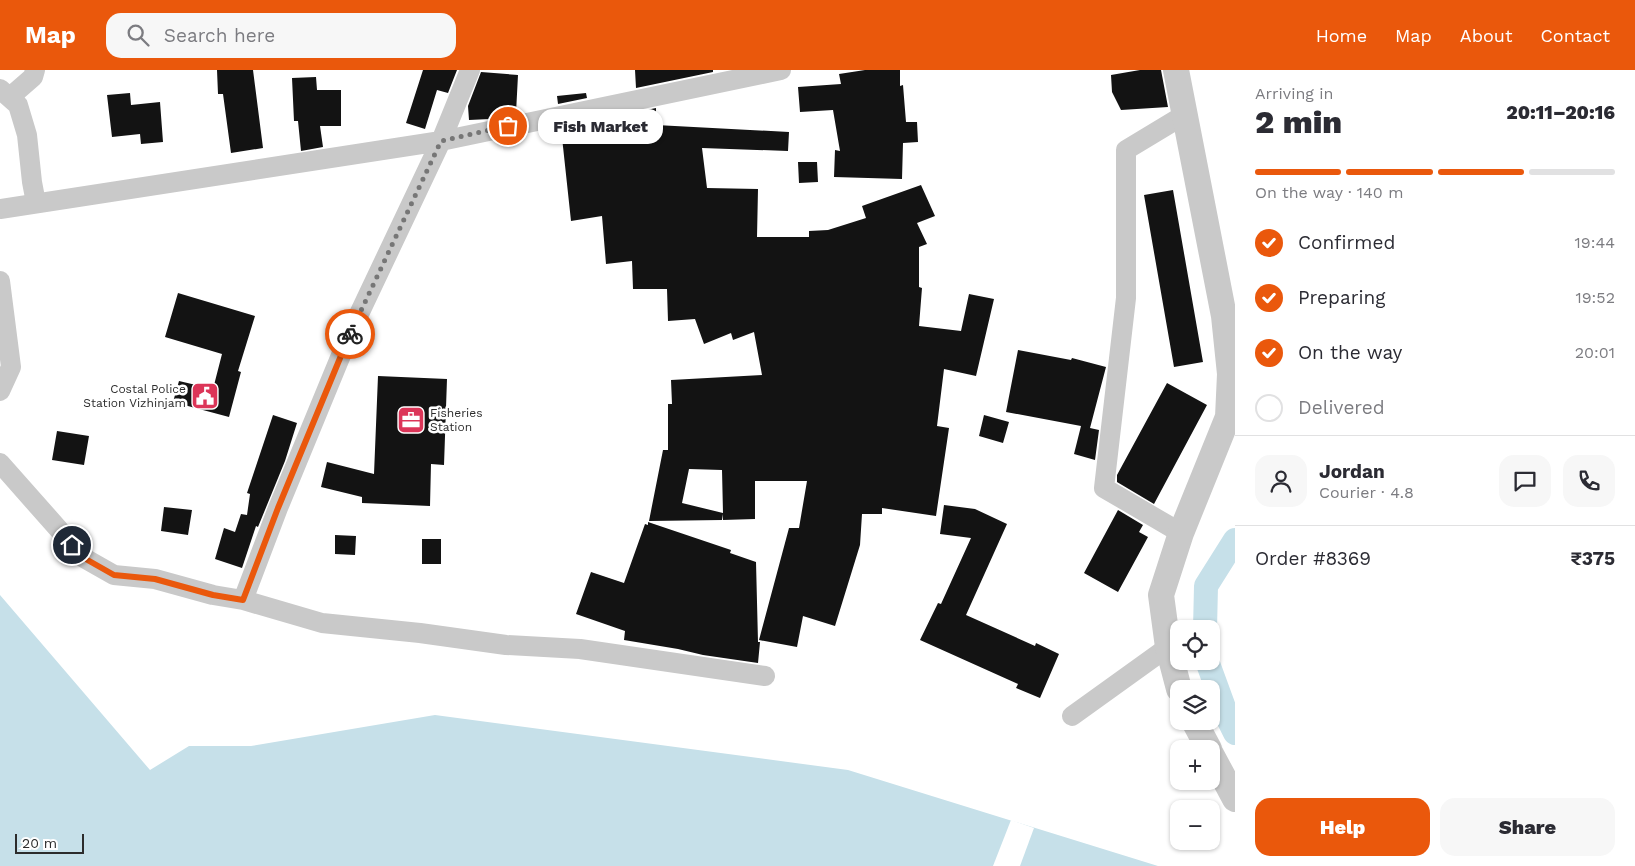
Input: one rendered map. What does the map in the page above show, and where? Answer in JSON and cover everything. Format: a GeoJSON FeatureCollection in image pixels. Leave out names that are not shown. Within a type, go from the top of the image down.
{"type":"FeatureCollection","features":[{"type":"Feature","properties":{"kind":"street"},"geometry":{"type":"LineString","coordinates":[[35,70],[33,77],[5,93],[18,105],[27,135],[36,203]]}},
{"type":"Feature","properties":{"kind":"street"},"geometry":{"type":"LineString","coordinates":[[243,600],[278,508],[351,331],[441,141],[470,70]]}},
{"type":"Feature","properties":{"kind":"street"},"geometry":{"type":"LineString","coordinates":[[0,209],[441,141],[781,70]]}},
{"type":"Feature","properties":{"kind":"street"},"geometry":{"type":"LineString","coordinates":[[1176,70],[1224,316],[1230,374],[1228,416],[1181,533],[1161,595],[1168,647],[1177,680]]}},
{"type":"Feature","properties":{"kind":"street"},"geometry":{"type":"LineString","coordinates":[[1181,533],[1104,488],[1126,298],[1126,150],[1184,115]]}},
{"type":"Feature","properties":{"kind":"street"},"geometry":{"type":"LineString","coordinates":[[0,281],[12,367],[0,391]]}},
{"type":"Feature","properties":{"kind":"street"},"geometry":{"type":"LineString","coordinates":[[0,463],[84,558],[114,575],[155,579],[213,595],[243,600],[322,623],[420,633],[506,645],[580,649],[765,676]]}},
{"type":"Feature","properties":{"kind":"street"},"geometry":{"type":"LineString","coordinates":[[1072,716],[1168,647]]}},
{"type":"Feature","properties":{"kind":"street"},"geometry":{"type":"LineString","coordinates":[[1220,771],[1235,799]]}},
{"type":"Feature","properties":{"kind":"water"},"geometry":{"type":"Polygon","coordinates":[[[0,595],[150,770],[189,746],[251,746],[435,715],[848,770],[1158,866],[0,866],[0,595]]]}},
{"type":"Feature","properties":{"kind":"pier"},"geometry":{"type":"Polygon","coordinates":[[[1011,820],[1034,828],[1020,866],[993,866],[1011,820]]]}},
{"type":"Feature","properties":{"kind":"building"},"geometry":{"type":"Polygon","coordinates":[[[217,70],[253,70],[263,148],[231,153],[223,94],[218,94],[217,70]]]}},
{"type":"Feature","properties":{"kind":"building"},"geometry":{"type":"Polygon","coordinates":[[[423,70],[457,70],[448,93],[437,90],[425,129],[406,123],[423,70]]]}},
{"type":"Feature","properties":{"kind":"building"},"geometry":{"type":"Polygon","coordinates":[[[635,70],[713,70],[713,72],[636,88],[635,70]]]}},
{"type":"Feature","properties":{"kind":"building"},"geometry":{"type":"Polygon","coordinates":[[[865,70],[900,70],[900,86],[903,85],[906,122],[917,122],[918,142],[903,143],[902,179],[834,177],[835,150],[840,151],[833,110],[800,112],[798,87],[841,84],[839,74],[865,70]]]}},
{"type":"Feature","properties":{"kind":"building"},"geometry":{"type":"Polygon","coordinates":[[[1140,70],[1161,70],[1168,107],[1121,110],[1112,92],[1111,75],[1140,70]]]}},
{"type":"Feature","properties":{"kind":"building"},"geometry":{"type":"Polygon","coordinates":[[[481,72],[518,75],[516,113],[490,119],[469,120],[468,106],[481,72]]]}},
{"type":"Feature","properties":{"kind":"building"},"geometry":{"type":"Polygon","coordinates":[[[316,77],[317,90],[341,90],[341,126],[320,126],[323,147],[301,151],[298,121],[294,121],[292,78],[316,77]]]}},
{"type":"Feature","properties":{"kind":"building"},"geometry":{"type":"Polygon","coordinates":[[[130,93],[131,105],[160,102],[163,142],[141,144],[140,134],[112,137],[107,95],[130,93]]]}},
{"type":"Feature","properties":{"kind":"building"},"geometry":{"type":"Polygon","coordinates":[[[586,93],[587,98],[558,104],[557,96],[586,93]]]}},
{"type":"Feature","properties":{"kind":"building"},"geometry":{"type":"Polygon","coordinates":[[[656,108],[656,125],[789,132],[788,151],[702,148],[707,188],[758,189],[757,237],[809,237],[809,231],[828,230],[866,218],[862,206],[921,185],[935,216],[917,223],[927,244],[919,247],[919,287],[922,288],[919,326],[961,331],[969,294],[994,299],[976,376],[944,369],[937,426],[949,428],[936,516],[882,508],[882,514],[862,514],[860,545],[835,626],[803,616],[797,647],[759,640],[789,528],[799,528],[807,481],[755,481],[755,519],[723,520],[723,514],[722,520],[649,521],[663,450],[668,450],[668,404],[672,404],[671,380],[762,375],[754,332],[733,340],[731,333],[704,344],[695,319],[668,321],[667,289],[633,289],[632,261],[606,264],[602,216],[571,221],[561,128],[638,115],[637,112],[656,108]],[[689,469],[682,503],[723,513],[722,470],[689,469]]]}},
{"type":"Feature","properties":{"kind":"building"},"geometry":{"type":"Polygon","coordinates":[[[798,162],[817,162],[818,182],[799,183],[798,162]]]}},
{"type":"Feature","properties":{"kind":"building"},"geometry":{"type":"Polygon","coordinates":[[[1173,190],[1203,362],[1174,367],[1144,195],[1173,190]]]}},
{"type":"Feature","properties":{"kind":"building"},"geometry":{"type":"Polygon","coordinates":[[[178,293],[255,316],[238,371],[241,372],[229,417],[173,402],[179,381],[213,389],[222,354],[165,337],[178,293]]]}},
{"type":"Feature","properties":{"kind":"building"},"geometry":{"type":"Polygon","coordinates":[[[1018,350],[1071,360],[1072,358],[1106,367],[1090,428],[1099,430],[1095,460],[1074,454],[1081,426],[1006,412],[1018,350]]]}},
{"type":"Feature","properties":{"kind":"building","name":"Fisheries Station"},"geometry":{"type":"Polygon","coordinates":[[[378,376],[447,379],[444,465],[431,464],[430,506],[362,503],[362,497],[321,487],[327,462],[374,474],[378,376]]]}},
{"type":"Feature","properties":{"kind":"building"},"geometry":{"type":"Polygon","coordinates":[[[1167,383],[1207,405],[1154,504],[1117,482],[1117,475],[1167,383]]]}},
{"type":"Feature","properties":{"kind":"building"},"geometry":{"type":"Polygon","coordinates":[[[273,415],[297,423],[285,461],[258,527],[256,526],[242,568],[215,559],[224,528],[235,532],[241,514],[247,515],[250,494],[247,493],[273,415]]]}},
{"type":"Feature","properties":{"kind":"building"},"geometry":{"type":"Polygon","coordinates":[[[984,415],[1009,422],[1003,443],[979,436],[984,415]]]}},
{"type":"Feature","properties":{"kind":"building"},"geometry":{"type":"Polygon","coordinates":[[[57,431],[89,436],[84,465],[52,460],[57,431]]]}},
{"type":"Feature","properties":{"kind":"building"},"geometry":{"type":"Polygon","coordinates":[[[944,505],[975,509],[1007,524],[966,615],[1035,646],[1036,643],[1059,654],[1040,698],[1016,688],[1018,684],[920,640],[938,603],[941,604],[971,538],[940,534],[944,505]]]}},
{"type":"Feature","properties":{"kind":"building"},"geometry":{"type":"Polygon","coordinates":[[[164,507],[192,510],[188,535],[161,531],[164,507]]]}},
{"type":"Feature","properties":{"kind":"building"},"geometry":{"type":"Polygon","coordinates":[[[1118,510],[1143,525],[1139,532],[1148,537],[1118,592],[1084,573],[1118,510]]]}},
{"type":"Feature","properties":{"kind":"building"},"geometry":{"type":"Polygon","coordinates":[[[648,522],[731,550],[730,553],[756,562],[758,642],[760,642],[758,663],[624,640],[625,631],[576,614],[591,572],[624,583],[645,524],[648,525],[648,522]]]}},
{"type":"Feature","properties":{"kind":"building"},"geometry":{"type":"Polygon","coordinates":[[[335,535],[356,536],[355,555],[335,554],[335,535]]]}},
{"type":"Feature","properties":{"kind":"building"},"geometry":{"type":"Polygon","coordinates":[[[422,539],[441,539],[441,564],[422,564],[422,539]]]}},
{"type":"Feature","properties":{"kind":"waterway"},"geometry":{"type":"LineString","coordinates":[[1205,620],[1206,586],[1235,540]]}},
{"type":"Feature","properties":{"kind":"waterway"},"geometry":{"type":"LineString","coordinates":[[1210,670],[1235,733]]}},
{"type":"Feature","properties":{"kind":"way so far"},"geometry":{"type":"LineString","coordinates":[[350,334],[441,141],[508,126]]}},
{"type":"Feature","properties":{"kind":"place","name":"Fish Market"},"geometry":{"type":"Point","coordinates":[508,126]}},
{"type":"Feature","properties":{"kind":"place","name":"Costal Police Station Vizhinjam"},"geometry":{"type":"Point","coordinates":[205,396]}},
{"type":"Feature","properties":{"kind":"place","name":"Fisheries Station"},"geometry":{"type":"Point","coordinates":[411,420]}},
{"type":"Feature","properties":{"kind":"route"},"geometry":{"type":"LineString","coordinates":[[72,545],[84,558],[114,575],[155,579],[213,595],[243,600],[278,508],[350,334]]}}]}
